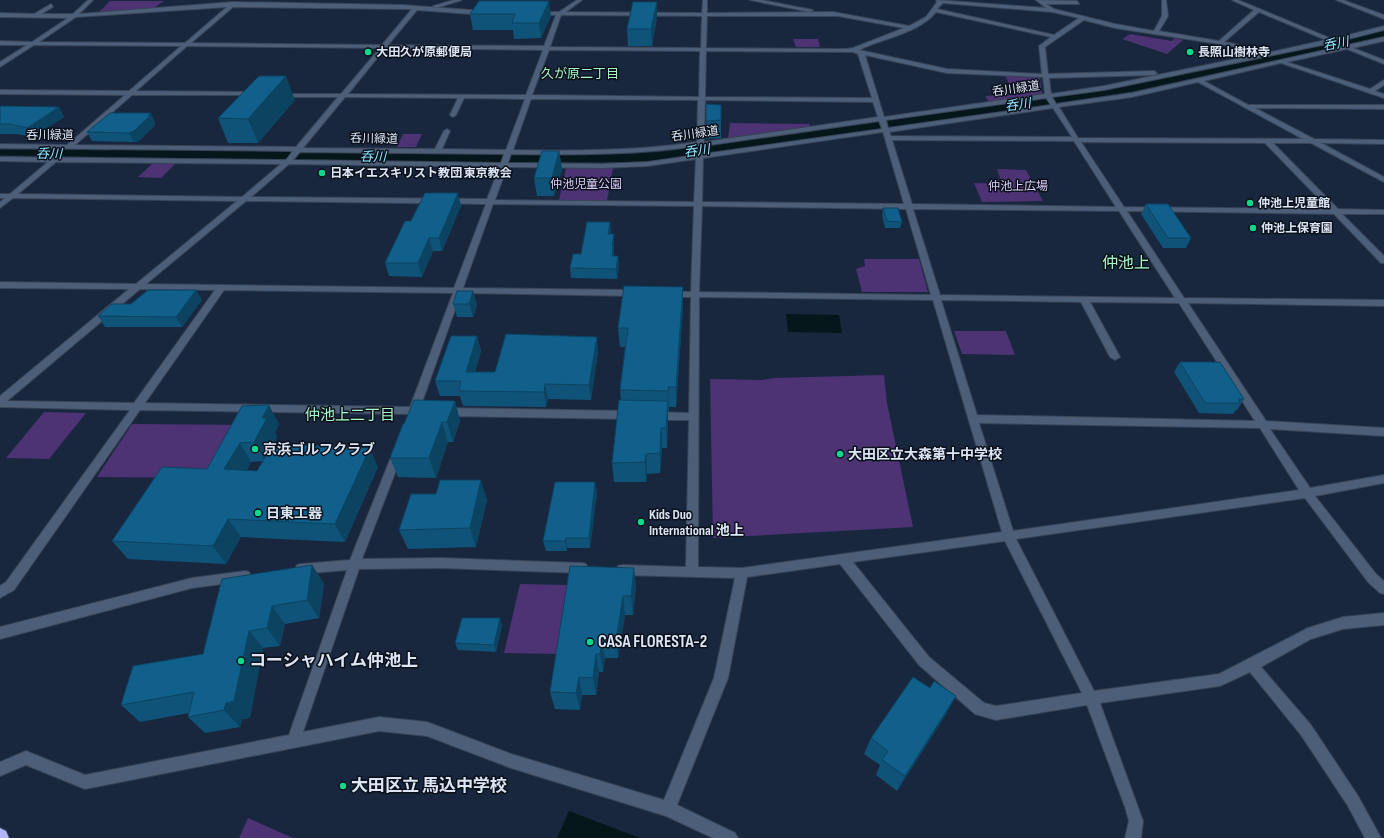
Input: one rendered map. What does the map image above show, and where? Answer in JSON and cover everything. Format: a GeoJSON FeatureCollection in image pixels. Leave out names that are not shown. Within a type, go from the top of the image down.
{"type":"FeatureCollection","features":[{"type":"Feature","properties":{"kind":"street"},"geometry":{"type":"LineString","coordinates":[[0,66],[74,16],[91,0]]}},
{"type":"Feature","properties":{"kind":"street"},"geometry":{"type":"LineString","coordinates":[[0,206],[237,0]]}},
{"type":"Feature","properties":{"kind":"street"},"geometry":{"type":"LineString","coordinates":[[382,0],[391,6]]}},
{"type":"Feature","properties":{"kind":"street"},"geometry":{"type":"LineString","coordinates":[[431,8],[460,0]]}},
{"type":"Feature","properties":{"kind":"street"},"geometry":{"type":"LineString","coordinates":[[408,424],[504,164],[527,97],[559,14],[580,0]]}},
{"type":"Feature","properties":{"kind":"street"},"geometry":{"type":"LineString","coordinates":[[692,572],[697,204],[705,0]]}},
{"type":"Feature","properties":{"kind":"street"},"geometry":{"type":"LineString","coordinates":[[752,0],[912,28]]}},
{"type":"Feature","properties":{"kind":"street"},"geometry":{"type":"LineString","coordinates":[[934,0],[1054,10],[1115,26],[1232,45],[1384,96]]}},
{"type":"Feature","properties":{"kind":"street"},"geometry":{"type":"LineString","coordinates":[[0,44],[854,50],[912,28],[930,17],[943,0]]}},
{"type":"Feature","properties":{"kind":"street"},"geometry":{"type":"LineString","coordinates":[[1155,33],[1165,16],[1164,0]]}},
{"type":"Feature","properties":{"kind":"street"},"geometry":{"type":"LineString","coordinates":[[1234,0],[1384,62]]}},
{"type":"Feature","properties":{"kind":"street"},"geometry":{"type":"LineString","coordinates":[[1338,0],[1384,17]]}},
{"type":"Feature","properties":{"kind":"street"},"geometry":{"type":"LineString","coordinates":[[1039,1],[1054,10]]}},
{"type":"Feature","properties":{"kind":"street"},"geometry":{"type":"LineString","coordinates":[[1039,1],[1077,3]]}},
{"type":"Feature","properties":{"kind":"street"},"geometry":{"type":"LineString","coordinates":[[0,15],[74,16],[232,5],[391,6],[493,13]]}},
{"type":"Feature","properties":{"kind":"street"},"geometry":{"type":"LineString","coordinates":[[34,16],[51,6]]}},
{"type":"Feature","properties":{"kind":"street"},"geometry":{"type":"LineString","coordinates":[[0,403],[288,161],[416,8]]}},
{"type":"Feature","properties":{"kind":"street"},"geometry":{"type":"LineString","coordinates":[[935,10],[1056,37]]}},
{"type":"Feature","properties":{"kind":"street"},"geometry":{"type":"LineString","coordinates":[[1220,43],[1258,10]]}},
{"type":"Feature","properties":{"kind":"street"},"geometry":{"type":"LineString","coordinates":[[531,13],[838,15]]}},
{"type":"Feature","properties":{"kind":"street"},"geometry":{"type":"LineString","coordinates":[[0,20],[7,15]]}},
{"type":"Feature","properties":{"kind":"street"},"geometry":{"type":"LineString","coordinates":[[1084,18],[1042,46],[1048,96],[1053,106],[1307,493],[1372,578],[1384,589]]}},
{"type":"Feature","properties":{"kind":"street","name":"呑川緑道"},"geometry":{"type":"LineString","coordinates":[[0,146],[629,152],[699,145],[1104,88],[1332,41],[1384,28]]}},
{"type":"Feature","properties":{"kind":"street"},"geometry":{"type":"LineString","coordinates":[[0,159],[288,161],[601,166],[648,164],[886,133],[1132,95],[1384,39]]}},
{"type":"Feature","properties":{"kind":"street"},"geometry":{"type":"LineString","coordinates":[[854,50],[860,53],[947,71],[1045,76],[1177,72]]}},
{"type":"Feature","properties":{"kind":"street"},"geometry":{"type":"LineString","coordinates":[[860,53],[909,205],[1009,537],[1091,698],[1132,807],[1136,821],[1133,838]]}},
{"type":"Feature","properties":{"kind":"street"},"geometry":{"type":"LineString","coordinates":[[1200,80],[1384,180]]}},
{"type":"Feature","properties":{"kind":"street"},"geometry":{"type":"LineString","coordinates":[[1370,92],[1384,82]]}},
{"type":"Feature","properties":{"kind":"street"},"geometry":{"type":"LineString","coordinates":[[0,92],[260,94]]}},
{"type":"Feature","properties":{"kind":"street"},"geometry":{"type":"LineString","coordinates":[[276,94],[876,100]]}},
{"type":"Feature","properties":{"kind":"street"},"geometry":{"type":"LineString","coordinates":[[453,115],[462,96]]}},
{"type":"Feature","properties":{"kind":"street"},"geometry":{"type":"LineString","coordinates":[[1248,106],[1384,107]]}},
{"type":"Feature","properties":{"kind":"street"},"geometry":{"type":"LineString","coordinates":[[438,151],[447,131]]}},
{"type":"Feature","properties":{"kind":"street"},"geometry":{"type":"LineString","coordinates":[[886,133],[1076,139],[1384,142]]}},
{"type":"Feature","properties":{"kind":"street"},"geometry":{"type":"LineString","coordinates":[[1267,141],[1384,261]]}},
{"type":"Feature","properties":{"kind":"street"},"geometry":{"type":"LineString","coordinates":[[0,196],[909,205],[1384,212]]}},
{"type":"Feature","properties":{"kind":"street"},"geometry":{"type":"LineString","coordinates":[[0,285],[221,288],[458,288],[645,294]]}},
{"type":"Feature","properties":{"kind":"street"},"geometry":{"type":"LineString","coordinates":[[0,593],[10,586],[221,288]]}},
{"type":"Feature","properties":{"kind":"street"},"geometry":{"type":"LineString","coordinates":[[661,294],[1384,303]]}},
{"type":"Feature","properties":{"kind":"street"},"geometry":{"type":"LineString","coordinates":[[1084,299],[1115,357]]}},
{"type":"Feature","properties":{"kind":"street"},"geometry":{"type":"LineString","coordinates":[[0,403],[136,407],[693,416]]}},
{"type":"Feature","properties":{"kind":"street"},"geometry":{"type":"LineString","coordinates":[[974,420],[1261,424],[1384,432]]}},
{"type":"Feature","properties":{"kind":"street"},"geometry":{"type":"LineString","coordinates":[[293,742],[355,563],[400,444]]}},
{"type":"Feature","properties":{"kind":"street"},"geometry":{"type":"LineString","coordinates":[[607,569],[742,574],[1009,537],[1307,493],[1384,479]]}},
{"type":"Feature","properties":{"kind":"street"},"geometry":{"type":"LineString","coordinates":[[844,560],[924,660],[980,709],[996,713],[1220,680],[1252,665],[1308,634],[1343,623],[1384,619]]}},
{"type":"Feature","properties":{"kind":"street"},"geometry":{"type":"LineString","coordinates":[[293,570],[355,563],[490,563],[591,569]]}},
{"type":"Feature","properties":{"kind":"street"},"geometry":{"type":"LineString","coordinates":[[668,809],[721,678],[742,574]]}},
{"type":"Feature","properties":{"kind":"street"},"geometry":{"type":"LineString","coordinates":[[0,633],[192,583],[254,575]]}},
{"type":"Feature","properties":{"kind":"street"},"geometry":{"type":"LineString","coordinates":[[1252,665],[1306,730],[1353,801],[1373,838]]}},
{"type":"Feature","properties":{"kind":"street"},"geometry":{"type":"LineString","coordinates":[[0,769],[26,758],[85,782],[379,724],[427,729],[511,761],[668,809],[730,838]]}},
{"type":"Feature","properties":{"kind":"green space"},"geometry":{"type":"Polygon","coordinates":[[[110,1],[164,1],[151,10],[98,13],[110,1]]]}},
{"type":"Feature","properties":{"kind":"green space"},"geometry":{"type":"Polygon","coordinates":[[[1130,34],[1172,41],[1174,38],[1183,40],[1167,54],[1122,39],[1130,34]]]}},
{"type":"Feature","properties":{"kind":"green space"},"geometry":{"type":"Polygon","coordinates":[[[793,39],[818,39],[820,47],[796,47],[793,39]]]}},
{"type":"Feature","properties":{"kind":"green space"},"geometry":{"type":"Polygon","coordinates":[[[1005,75],[1040,77],[1042,96],[989,102],[985,96],[1014,95],[1005,75]]]}},
{"type":"Feature","properties":{"kind":"green space"},"geometry":{"type":"Polygon","coordinates":[[[730,123],[810,124],[810,127],[728,138],[730,123]]]}},
{"type":"Feature","properties":{"kind":"green space"},"geometry":{"type":"Polygon","coordinates":[[[403,134],[422,134],[416,147],[397,147],[403,134]]]}},
{"type":"Feature","properties":{"kind":"green space"},"geometry":{"type":"Polygon","coordinates":[[[152,164],[175,164],[161,178],[138,177],[152,164]]]}},
{"type":"Feature","properties":{"kind":"green space","name":"仲池児童公園"},"geometry":{"type":"Polygon","coordinates":[[[566,168],[613,168],[607,201],[559,200],[566,168]]]}},
{"type":"Feature","properties":{"kind":"green space","name":"仲池上広場"},"geometry":{"type":"Polygon","coordinates":[[[997,169],[1026,170],[1043,201],[982,202],[974,183],[1002,184],[997,169]]]}},
{"type":"Feature","properties":{"kind":"green space"},"geometry":{"type":"Polygon","coordinates":[[[864,259],[919,259],[928,292],[862,292],[856,269],[865,266],[864,259]]]}},
{"type":"Feature","properties":{"kind":"green space"},"geometry":{"type":"Polygon","coordinates":[[[954,331],[1006,331],[1015,355],[962,354],[954,331]]]}},
{"type":"Feature","properties":{"kind":"green space"},"geometry":{"type":"Polygon","coordinates":[[[884,375],[887,403],[913,527],[713,538],[710,379],[762,380],[774,378],[884,375]]]}},
{"type":"Feature","properties":{"kind":"green space"},"geometry":{"type":"Polygon","coordinates":[[[44,412],[86,413],[49,459],[6,458],[44,412]]]}},
{"type":"Feature","properties":{"kind":"green space"},"geometry":{"type":"Polygon","coordinates":[[[132,424],[252,425],[223,478],[97,477],[132,424]]]}},
{"type":"Feature","properties":{"kind":"green space"},"geometry":{"type":"Polygon","coordinates":[[[520,584],[568,585],[557,654],[504,653],[520,584]]]}},
{"type":"Feature","properties":{"kind":"green space"},"geometry":{"type":"Polygon","coordinates":[[[248,818],[293,838],[239,838],[248,818]]]}},
{"type":"Feature","properties":{"kind":"water","name":"呑川"},"geometry":{"type":"Polygon","coordinates":[[[1384,28],[1384,37],[1129,92],[881,130],[645,162],[434,162],[0,155],[0,150],[62,149],[108,151],[627,154],[663,152],[1104,88],[1384,28]]]}},
{"type":"Feature","properties":{"kind":"water"},"geometry":{"type":"Polygon","coordinates":[[[786,314],[839,315],[842,333],[788,332],[786,314]]]}},
{"type":"Feature","properties":{"kind":"water"},"geometry":{"type":"Polygon","coordinates":[[[569,811],[640,838],[557,838],[569,811]]]}},
{"type":"Feature","properties":{"kind":"building"},"geometry":{"type":"Polygon","coordinates":[[[479,1],[549,1],[539,23],[512,23],[515,14],[470,14],[479,1]]]}},
{"type":"Feature","properties":{"kind":"building"},"geometry":{"type":"Polygon","coordinates":[[[633,2],[657,2],[651,29],[627,29],[633,2]]]}},
{"type":"Feature","properties":{"kind":"building"},"geometry":{"type":"Polygon","coordinates":[[[259,76],[286,76],[248,119],[218,118],[259,76]]]}},
{"type":"Feature","properties":{"kind":"building"},"geometry":{"type":"Polygon","coordinates":[[[706,104],[721,105],[721,120],[706,121],[706,104]]]}},
{"type":"Feature","properties":{"kind":"building"},"geometry":{"type":"Polygon","coordinates":[[[0,106],[59,107],[27,128],[11,124],[0,124],[0,106]]]}},
{"type":"Feature","properties":{"kind":"building"},"geometry":{"type":"Polygon","coordinates":[[[110,113],[151,113],[148,116],[150,116],[134,131],[129,133],[87,132],[110,113]]]}},
{"type":"Feature","properties":{"kind":"building"},"geometry":{"type":"Polygon","coordinates":[[[542,151],[559,151],[552,178],[534,178],[542,151]]]}},
{"type":"Feature","properties":{"kind":"building"},"geometry":{"type":"Polygon","coordinates":[[[425,193],[458,193],[439,238],[429,238],[418,263],[385,263],[405,221],[411,221],[425,193]]]}},
{"type":"Feature","properties":{"kind":"building"},"geometry":{"type":"Polygon","coordinates":[[[1146,204],[1168,204],[1191,238],[1168,238],[1146,204]]]}},
{"type":"Feature","properties":{"kind":"building"},"geometry":{"type":"Polygon","coordinates":[[[883,208],[898,208],[902,222],[887,221],[883,208]]]}},
{"type":"Feature","properties":{"kind":"building"},"geometry":{"type":"Polygon","coordinates":[[[587,222],[610,222],[608,234],[614,234],[612,256],[618,256],[616,269],[570,268],[573,254],[581,254],[587,222]]]}},
{"type":"Feature","properties":{"kind":"building"},"geometry":{"type":"Polygon","coordinates":[[[624,286],[683,287],[676,387],[668,387],[668,391],[620,390],[628,328],[618,328],[624,286]]]}},
{"type":"Feature","properties":{"kind":"building"},"geometry":{"type":"Polygon","coordinates":[[[148,290],[196,290],[176,317],[98,316],[112,304],[131,304],[148,290]]]}},
{"type":"Feature","properties":{"kind":"building"},"geometry":{"type":"Polygon","coordinates":[[[457,291],[473,291],[469,304],[453,304],[457,291]]]}},
{"type":"Feature","properties":{"kind":"building"},"geometry":{"type":"Polygon","coordinates":[[[506,334],[597,337],[589,385],[545,384],[544,392],[459,391],[461,381],[435,381],[451,336],[477,336],[466,372],[495,372],[506,334]]]}},
{"type":"Feature","properties":{"kind":"building"},"geometry":{"type":"Polygon","coordinates":[[[1180,362],[1220,362],[1244,399],[1238,399],[1240,403],[1205,403],[1180,362]]]}},
{"type":"Feature","properties":{"kind":"building"},"geometry":{"type":"Polygon","coordinates":[[[414,400],[455,401],[447,422],[442,422],[429,458],[390,458],[403,424],[414,400]]]}},
{"type":"Feature","properties":{"kind":"building"},"geometry":{"type":"Polygon","coordinates":[[[619,400],[668,401],[666,428],[661,428],[660,453],[646,454],[645,462],[612,463],[619,400]]]}},
{"type":"Feature","properties":{"kind":"building"},"geometry":{"type":"Polygon","coordinates":[[[269,405],[262,418],[267,418],[254,442],[240,443],[224,469],[257,471],[273,444],[370,448],[335,524],[228,519],[213,546],[112,541],[162,467],[207,469],[242,406],[269,405]]]}},
{"type":"Feature","properties":{"kind":"building"},"geometry":{"type":"Polygon","coordinates":[[[440,480],[481,480],[470,528],[399,530],[411,494],[436,494],[440,480]]]}},
{"type":"Feature","properties":{"kind":"building"},"geometry":{"type":"Polygon","coordinates":[[[555,482],[595,482],[589,538],[566,538],[565,541],[543,541],[555,482]]]}},
{"type":"Feature","properties":{"kind":"building"},"geometry":{"type":"Polygon","coordinates":[[[312,565],[307,600],[272,606],[267,628],[249,631],[234,701],[226,703],[224,710],[188,717],[194,692],[121,705],[133,666],[203,654],[222,579],[312,565]]]}},
{"type":"Feature","properties":{"kind":"building","name":"CASA FLORESTA-2"},"geometry":{"type":"Polygon","coordinates":[[[570,566],[634,568],[631,596],[623,596],[616,641],[602,640],[600,654],[596,654],[593,678],[579,677],[576,693],[550,692],[570,566]]]}},
{"type":"Feature","properties":{"kind":"building"},"geometry":{"type":"Polygon","coordinates":[[[462,618],[500,618],[494,645],[455,643],[462,618]]]}},
{"type":"Feature","properties":{"kind":"building"},"geometry":{"type":"Polygon","coordinates":[[[913,677],[930,688],[934,681],[956,696],[905,776],[882,760],[888,751],[871,738],[913,677]]]}},
{"type":"Feature","properties":{"kind":"place","name":"大田久が原郵便局"},"geometry":{"type":"Point","coordinates":[368,52]}},
{"type":"Feature","properties":{"kind":"place","name":"長照山樹林寺"},"geometry":{"type":"Point","coordinates":[1190,52]}},
{"type":"Feature","properties":{"kind":"place","name":"日本イエスキリスト教団 東京教会"},"geometry":{"type":"Point","coordinates":[322,173]}},
{"type":"Feature","properties":{"kind":"place","name":"仲池上児童館"},"geometry":{"type":"Point","coordinates":[1250,203]}},
{"type":"Feature","properties":{"kind":"place","name":"仲池上保育園"},"geometry":{"type":"Point","coordinates":[1253,228]}},
{"type":"Feature","properties":{"kind":"place","name":"京浜ゴルフクラブ"},"geometry":{"type":"Point","coordinates":[255,449]}},
{"type":"Feature","properties":{"kind":"place","name":"大田区立大森第十中学校"},"geometry":{"type":"Point","coordinates":[840,454]}},
{"type":"Feature","properties":{"kind":"place","name":"日東工器"},"geometry":{"type":"Point","coordinates":[258,513]}},
{"type":"Feature","properties":{"kind":"place","name":"Kids Duo International 池上"},"geometry":{"type":"Point","coordinates":[641,522]}},
{"type":"Feature","properties":{"kind":"place","name":"CASA FLORESTA-2"},"geometry":{"type":"Point","coordinates":[590,642]}},
{"type":"Feature","properties":{"kind":"place","name":"コーシャハイム仲池上"},"geometry":{"type":"Point","coordinates":[241,661]}},
{"type":"Feature","properties":{"kind":"place","name":"大田区立 馬込中学校"},"geometry":{"type":"Point","coordinates":[343,786]}},
{"type":"Feature","properties":{"kind":"district","name":"久が原二丁目"},"geometry":{"type":"Point","coordinates":[580,74]}},
{"type":"Feature","properties":{"kind":"district","name":"仲池上"},"geometry":{"type":"Point","coordinates":[1126,263]}},
{"type":"Feature","properties":{"kind":"district","name":"仲池上二丁目"},"geometry":{"type":"Point","coordinates":[350,415]}}]}
